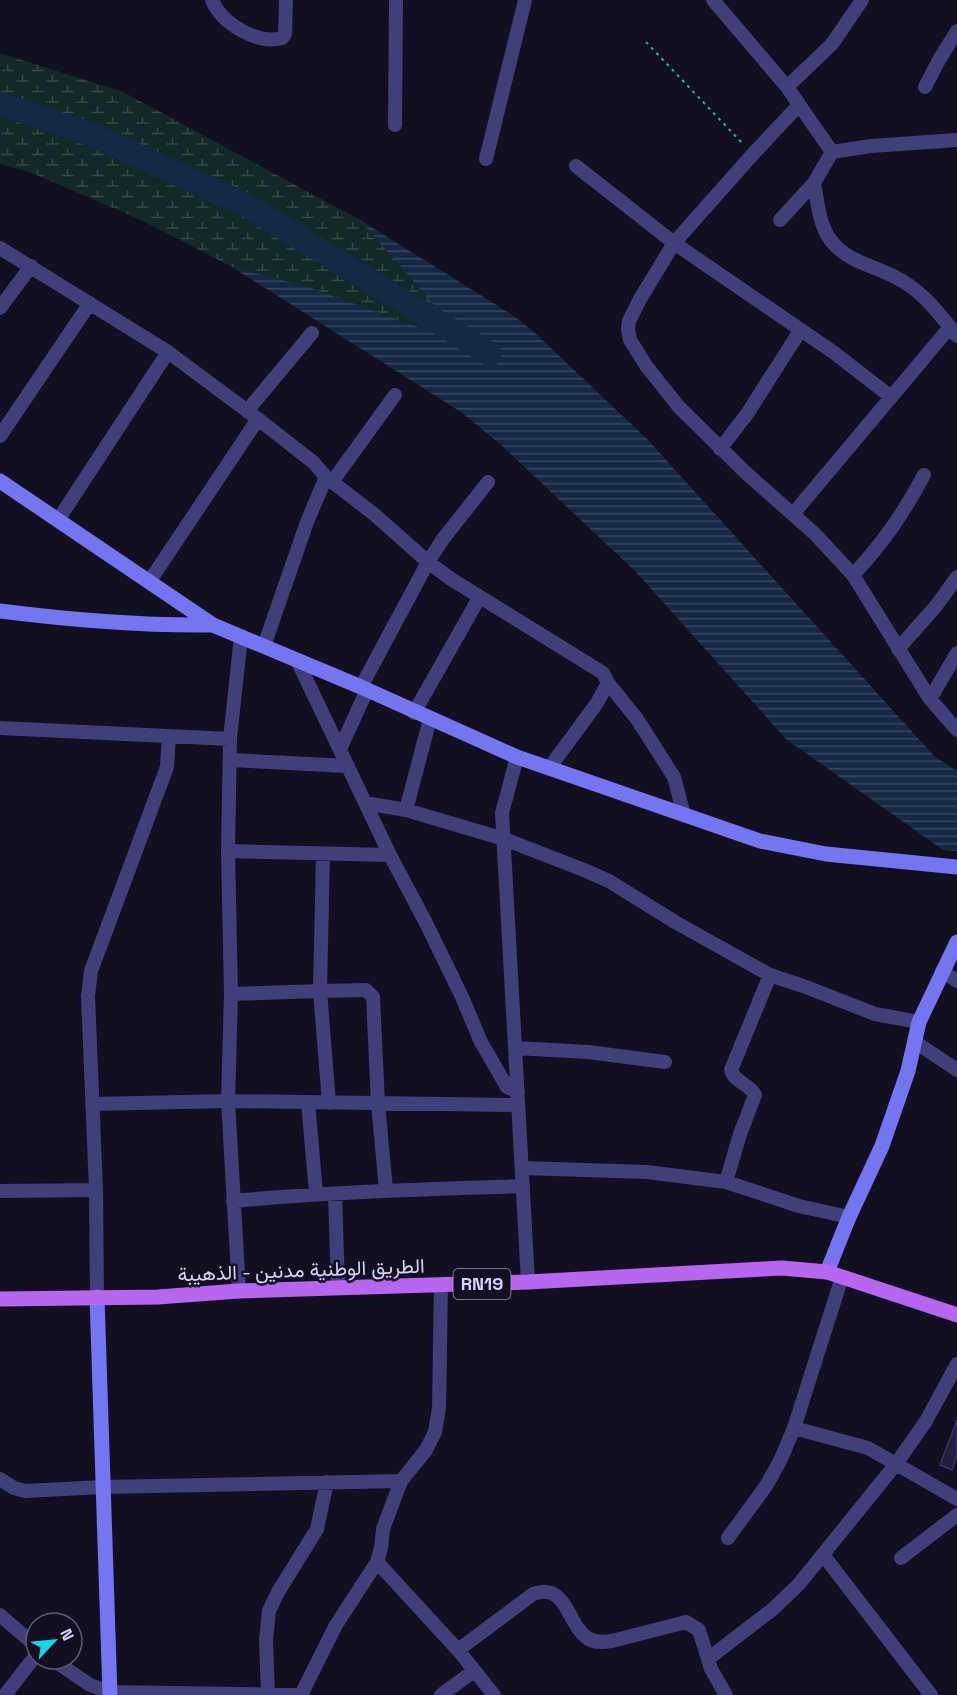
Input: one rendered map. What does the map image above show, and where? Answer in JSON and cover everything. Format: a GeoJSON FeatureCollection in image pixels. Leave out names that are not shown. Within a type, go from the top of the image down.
{"type":"FeatureCollection","features":[{"type":"Feature","properties":{"kind":"main road","name":"الطريق الوطنية مدنين - الذهيبة"},"geometry":{"type":"LineString","coordinates":[[0,1299],[158,1297],[528,1282],[782,1268],[827,1272],[956,1313]]}},
{"type":"Feature","properties":{"kind":"street"},"geometry":{"type":"LineString","coordinates":[[212,0],[226,20],[242,31],[275,40],[282,38],[285,34],[286,0]]}},
{"type":"Feature","properties":{"kind":"street"},"geometry":{"type":"LineString","coordinates":[[395,125],[396,0]]}},
{"type":"Feature","properties":{"kind":"street"},"geometry":{"type":"LineString","coordinates":[[486,159],[525,0]]}},
{"type":"Feature","properties":{"kind":"street"},"geometry":{"type":"LineString","coordinates":[[713,0],[787,87],[832,152]]}},
{"type":"Feature","properties":{"kind":"street"},"geometry":{"type":"LineString","coordinates":[[787,87],[832,44],[862,0]]}},
{"type":"Feature","properties":{"kind":"street"},"geometry":{"type":"LineString","coordinates":[[925,87],[957,31]]}},
{"type":"Feature","properties":{"kind":"street"},"geometry":{"type":"LineString","coordinates":[[799,105],[674,243],[629,321],[630,340],[647,367],[679,407],[720,449],[793,514],[853,575],[930,699],[957,730]]}},
{"type":"Feature","properties":{"kind":"street"},"geometry":{"type":"LineString","coordinates":[[832,152],[871,146],[957,140]]}},
{"type":"Feature","properties":{"kind":"street"},"geometry":{"type":"LineString","coordinates":[[780,220],[814,183],[832,152]]}},
{"type":"Feature","properties":{"kind":"street"},"geometry":{"type":"LineString","coordinates":[[576,166],[674,243],[833,352],[890,396]]}},
{"type":"Feature","properties":{"kind":"street"},"geometry":{"type":"LineString","coordinates":[[793,514],[890,396],[953,331],[937,310],[914,288],[895,276],[853,259],[834,245],[825,231],[814,183]]}},
{"type":"Feature","properties":{"kind":"street"},"geometry":{"type":"LineString","coordinates":[[0,248],[168,352],[313,462],[329,480],[405,540],[428,562],[479,598],[603,673],[675,777],[684,815]]}},
{"type":"Feature","properties":{"kind":"street"},"geometry":{"type":"LineString","coordinates":[[0,308],[31,266]]}},
{"type":"Feature","properties":{"kind":"street"},"geometry":{"type":"LineString","coordinates":[[0,436],[90,303]]}},
{"type":"Feature","properties":{"kind":"street"},"geometry":{"type":"LineString","coordinates":[[720,449],[753,405],[800,331]]}},
{"type":"Feature","properties":{"kind":"street"},"geometry":{"type":"LineString","coordinates":[[149,582],[252,415],[312,333]]}},
{"type":"Feature","properties":{"kind":"street"},"geometry":{"type":"LineString","coordinates":[[58,520],[168,352]]}},
{"type":"Feature","properties":{"kind":"street"},"geometry":{"type":"LineString","coordinates":[[264,646],[307,522],[329,480],[395,394]]}},
{"type":"Feature","properties":{"kind":"street"},"geometry":{"type":"LineString","coordinates":[[853,575],[882,544],[910,502],[924,475]]}},
{"type":"Feature","properties":{"kind":"street"},"geometry":{"type":"LineString","coordinates":[[0,481],[213,625],[517,757],[760,841],[826,854],[957,867]]}},
{"type":"Feature","properties":{"kind":"street"},"geometry":{"type":"LineString","coordinates":[[339,749],[364,689],[428,562],[442,539],[488,482]]}},
{"type":"Feature","properties":{"kind":"street"},"geometry":{"type":"LineString","coordinates":[[898,649],[936,606],[957,577]]}},
{"type":"Feature","properties":{"kind":"street"},"geometry":{"type":"LineString","coordinates":[[414,713],[479,598]]}},
{"type":"Feature","properties":{"kind":"street"},"geometry":{"type":"LineString","coordinates":[[0,611],[73,620],[213,625]]}},
{"type":"Feature","properties":{"kind":"street"},"geometry":{"type":"LineString","coordinates":[[239,1292],[228,1101],[231,993],[228,850],[230,739],[241,636]]}},
{"type":"Feature","properties":{"kind":"street"},"geometry":{"type":"LineString","coordinates":[[930,699],[957,653]]}},
{"type":"Feature","properties":{"kind":"street"},"geometry":{"type":"LineString","coordinates":[[298,662],[492,1062],[507,1087],[518,1099]]}},
{"type":"Feature","properties":{"kind":"street"},"geometry":{"type":"LineString","coordinates":[[550,767],[597,703],[608,683]]}},
{"type":"Feature","properties":{"kind":"street"},"geometry":{"type":"LineString","coordinates":[[406,810],[430,719]]}},
{"type":"Feature","properties":{"kind":"street"},"geometry":{"type":"LineString","coordinates":[[0,728],[230,739]]}},
{"type":"Feature","properties":{"kind":"street"},"geometry":{"type":"LineString","coordinates":[[110,1694],[97,1297],[96,1190],[88,996],[91,971],[167,767],[169,736]]}},
{"type":"Feature","properties":{"kind":"street"},"geometry":{"type":"LineString","coordinates":[[517,757],[502,813],[528,1282]]}},
{"type":"Feature","properties":{"kind":"street"},"geometry":{"type":"LineString","coordinates":[[230,760],[348,766]]}},
{"type":"Feature","properties":{"kind":"street"},"geometry":{"type":"LineString","coordinates":[[365,803],[406,810],[504,839],[609,881],[684,928],[770,975],[875,1014],[919,1022]]}},
{"type":"Feature","properties":{"kind":"street"},"geometry":{"type":"LineString","coordinates":[[228,850],[390,855]]}},
{"type":"Feature","properties":{"kind":"street"},"geometry":{"type":"LineString","coordinates":[[323,854],[320,991],[329,1103]]}},
{"type":"Feature","properties":{"kind":"street"},"geometry":{"type":"LineString","coordinates":[[827,1272],[849,1217],[882,1146],[908,1071],[919,1022],[957,942]]}},
{"type":"Feature","properties":{"kind":"street"},"geometry":{"type":"LineString","coordinates":[[942,970],[957,981]]}},
{"type":"Feature","properties":{"kind":"street"},"geometry":{"type":"LineString","coordinates":[[726,1182],[740,1134],[755,1095],[752,1089],[733,1076],[731,1070],[770,975]]}},
{"type":"Feature","properties":{"kind":"street"},"geometry":{"type":"LineString","coordinates":[[231,993],[366,990],[373,996],[378,1103],[386,1190]]}},
{"type":"Feature","properties":{"kind":"street"},"geometry":{"type":"LineString","coordinates":[[915,1042],[957,1071]]}},
{"type":"Feature","properties":{"kind":"street"},"geometry":{"type":"LineString","coordinates":[[515,1048],[588,1052],[665,1062]]}},
{"type":"Feature","properties":{"kind":"street"},"geometry":{"type":"LineString","coordinates":[[92,1104],[228,1101],[378,1103],[518,1099]]}},
{"type":"Feature","properties":{"kind":"street"},"geometry":{"type":"LineString","coordinates":[[308,1102],[316,1193]]}},
{"type":"Feature","properties":{"kind":"street"},"geometry":{"type":"LineString","coordinates":[[522,1168],[647,1172],[726,1182],[799,1206],[849,1217]]}},
{"type":"Feature","properties":{"kind":"street"},"geometry":{"type":"LineString","coordinates":[[233,1201],[316,1193],[523,1186]]}},
{"type":"Feature","properties":{"kind":"street"},"geometry":{"type":"LineString","coordinates":[[0,1191],[96,1190]]}},
{"type":"Feature","properties":{"kind":"street"},"geometry":{"type":"LineString","coordinates":[[334,1194],[338,1288]]}},
{"type":"Feature","properties":{"kind":"street"},"geometry":{"type":"LineString","coordinates":[[728,1538],[766,1486],[780,1461],[794,1428],[842,1277]]}},
{"type":"Feature","properties":{"kind":"street"},"geometry":{"type":"LineString","coordinates":[[70,1671],[90,1685],[110,1694],[301,1695],[336,1625],[377,1562],[383,1529],[401,1481],[426,1450],[435,1432],[439,1408],[441,1285]]}},
{"type":"Feature","properties":{"kind":"street"},"geometry":{"type":"LineString","coordinates":[[708,1659],[773,1609],[824,1556],[896,1464],[926,1421],[957,1364]]}},
{"type":"Feature","properties":{"kind":"street"},"geometry":{"type":"LineString","coordinates":[[794,1428],[868,1448],[957,1499]]}},
{"type":"Feature","properties":{"kind":"street"},"geometry":{"type":"LineString","coordinates":[[0,1479],[14,1488],[25,1491],[103,1487],[401,1481]]}},
{"type":"Feature","properties":{"kind":"street"},"geometry":{"type":"LineString","coordinates":[[268,1694],[266,1640],[269,1611],[278,1592],[317,1529],[327,1482]]}},
{"type":"Feature","properties":{"kind":"street"},"geometry":{"type":"LineString","coordinates":[[901,1558],[957,1515]]}},
{"type":"Feature","properties":{"kind":"street"},"geometry":{"type":"LineString","coordinates":[[824,1556],[931,1695]]}},
{"type":"Feature","properties":{"kind":"street"},"geometry":{"type":"LineString","coordinates":[[377,1562],[458,1650],[494,1695]]}},
{"type":"Feature","properties":{"kind":"street"},"geometry":{"type":"LineString","coordinates":[[458,1650],[533,1594],[541,1591],[551,1592],[561,1600],[582,1634],[590,1640],[612,1641],[686,1622],[699,1629],[711,1669],[726,1695]]}},
{"type":"Feature","properties":{"kind":"street"},"geometry":{"type":"LineString","coordinates":[[0,1615],[24,1636]]}},
{"type":"Feature","properties":{"kind":"street"},"geometry":{"type":"LineString","coordinates":[[5,1695],[24,1670]]}},
{"type":"Feature","properties":{"kind":"street"},"geometry":{"type":"LineString","coordinates":[[441,1695],[474,1671]]}},
{"type":"Feature","properties":{"kind":"path"},"geometry":{"type":"LineString","coordinates":[[646,42],[753,154]]}},
{"type":"Feature","properties":{"kind":"green space"},"geometry":{"type":"Polygon","coordinates":[[[0,53],[123,92],[360,220],[462,336],[432,332],[305,286],[232,267],[143,221],[32,173],[0,164],[0,53]]]}},
{"type":"Feature","properties":{"kind":"water"},"geometry":{"type":"Polygon","coordinates":[[[360,220],[511,314],[533,331],[648,440],[935,757],[957,771],[957,851],[943,850],[786,739],[635,571],[500,444],[461,412],[232,267],[305,286],[432,332],[461,336],[360,220]]]}},
{"type":"Feature","properties":{"kind":"building"},"geometry":{"type":"Polygon","coordinates":[[[957,1420],[957,1455],[952,1470],[940,1465],[957,1420]]]}},
{"type":"Feature","properties":{"kind":"waterway"},"geometry":{"type":"LineString","coordinates":[[0,104],[92,135],[246,205],[490,354]]}}]}
